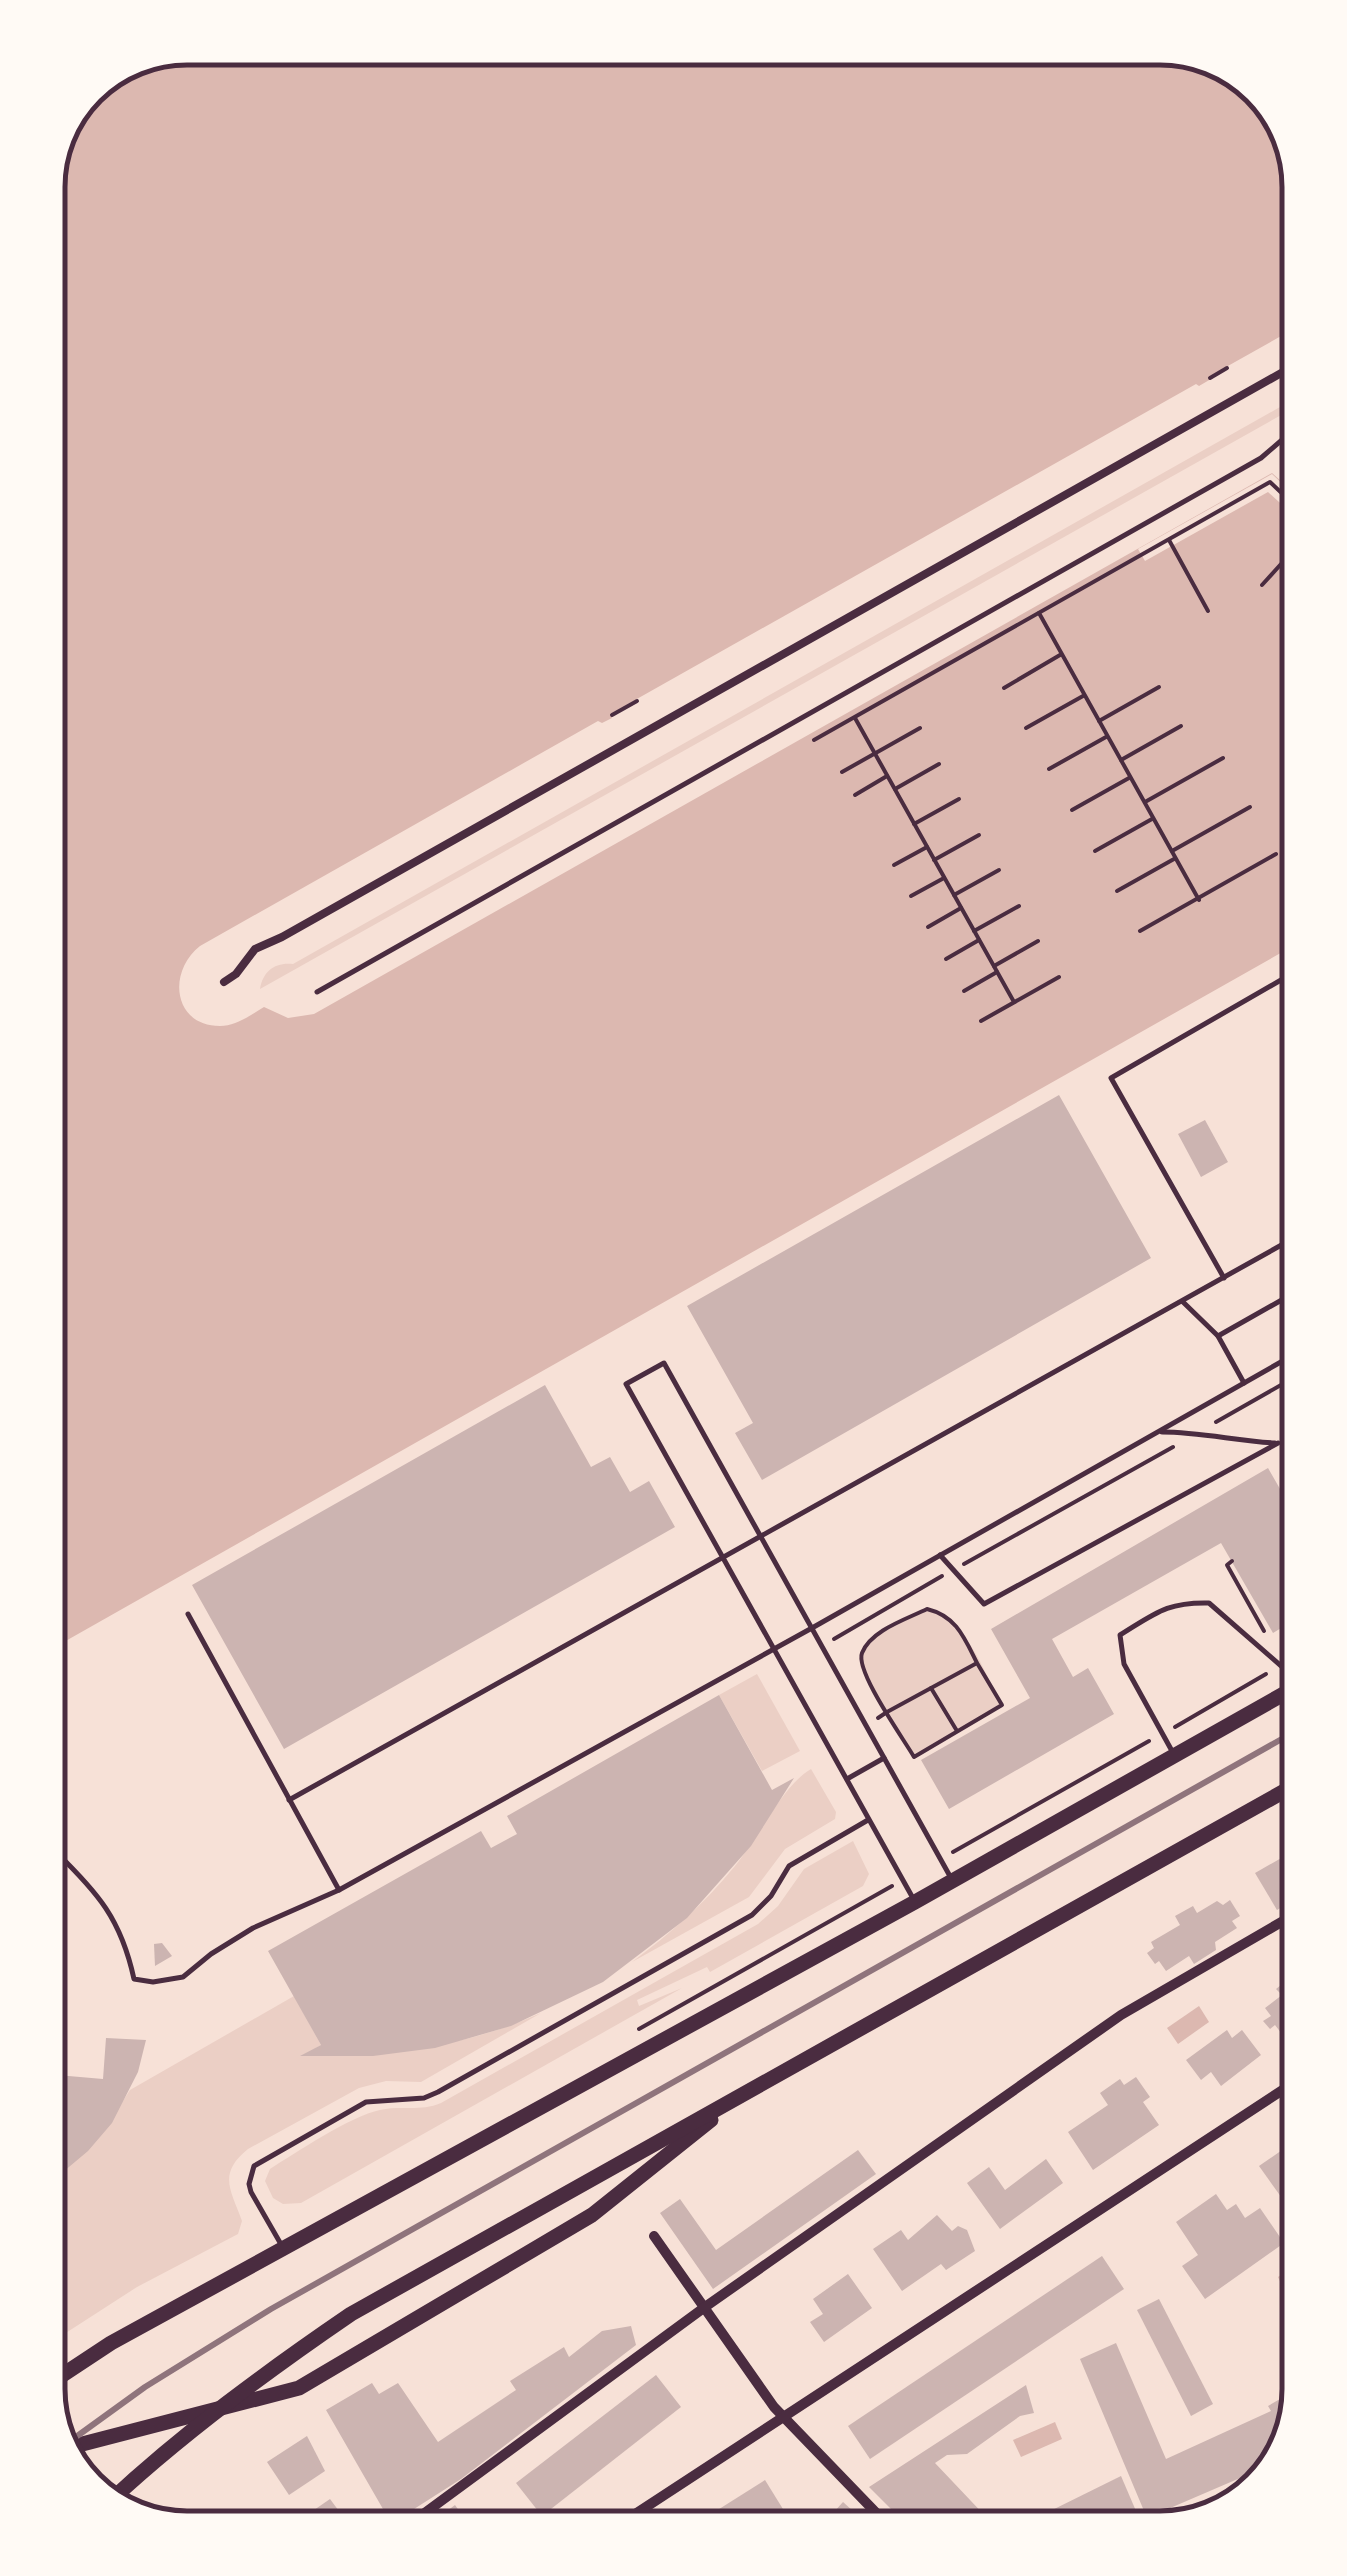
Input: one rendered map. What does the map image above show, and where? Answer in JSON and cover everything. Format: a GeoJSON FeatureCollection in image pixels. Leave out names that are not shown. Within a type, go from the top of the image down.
{"type":"FeatureCollection","features":[{"type":"Feature","properties":{"kind":"main road"},"geometry":{"type":"LineString","coordinates":[[65,2373],[111,2343],[915,1902],[1282,1691]]}},
{"type":"Feature","properties":{"kind":"main road"},"geometry":{"type":"LineString","coordinates":[[121,2492],[263,2374],[350,2314],[1282,1792]]}},
{"type":"Feature","properties":{"kind":"main road"},"geometry":{"type":"LineString","coordinates":[[78,2445],[299,2388],[592,2214],[747,2092]]}},
{"type":"Feature","properties":{"kind":"street"},"geometry":{"type":"LineString","coordinates":[[224,982],[236,974],[258,947],[282,937],[1282,373]]}},
{"type":"Feature","properties":{"kind":"street"},"geometry":{"type":"LineString","coordinates":[[426,2511],[704,2307],[1121,2015],[1282,1922]]}},
{"type":"Feature","properties":{"kind":"street"},"geometry":{"type":"LineString","coordinates":[[640,2511],[1282,2090]]}},
{"type":"Feature","properties":{"kind":"street"},"geometry":{"type":"LineString","coordinates":[[654,2236],[784,2417],[874,2511]]}},
{"type":"Feature","properties":{"kind":"lane"},"geometry":{"type":"LineString","coordinates":[[317,992],[1261,458],[1282,442]]}},
{"type":"Feature","properties":{"kind":"lane"},"geometry":{"type":"LineString","coordinates":[[1224,1278],[1112,1078],[1282,980]]}},
{"type":"Feature","properties":{"kind":"lane"},"geometry":{"type":"LineString","coordinates":[[289,1800],[1282,1245]]}},
{"type":"Feature","properties":{"kind":"lane"},"geometry":{"type":"LineString","coordinates":[[1218,1336],[1282,1299]]}},
{"type":"Feature","properties":{"kind":"lane"},"geometry":{"type":"LineString","coordinates":[[1183,1302],[1218,1336],[1244,1383]]}},
{"type":"Feature","properties":{"kind":"lane"},"geometry":{"type":"LineString","coordinates":[[65,1861],[98,1894],[114,1918],[134,1979],[154,1982],[183,1977],[254,1928],[339,1890],[1282,1361]]}},
{"type":"Feature","properties":{"kind":"lane"},"geometry":{"type":"LineString","coordinates":[[915,1902],[626,1384],[664,1363],[952,1881]]}},
{"type":"Feature","properties":{"kind":"lane"},"geometry":{"type":"LineString","coordinates":[[940,1555],[984,1604],[1278,1443],[1236,1441],[1198,1432],[1158,1432]]}},
{"type":"Feature","properties":{"kind":"lane"},"geometry":{"type":"LineString","coordinates":[[1174,1756],[1124,1664],[1120,1635],[1179,1602],[1210,1603],[1282,1670]]}},
{"type":"Feature","properties":{"kind":"lane"},"geometry":{"type":"LineString","coordinates":[[188,1614],[339,1890]]}},
{"type":"Feature","properties":{"kind":"lane"},"geometry":{"type":"LineString","coordinates":[[846,1779],[884,1758]]}},
{"type":"Feature","properties":{"kind":"lane"},"geometry":{"type":"LineString","coordinates":[[283,2248],[250,2192],[254,2166],[366,2102],[424,2098],[438,2092],[717,1935],[763,1907],[790,1866],[868,1820]]}},
{"type":"Feature","properties":{"kind":"path"},"geometry":{"type":"LineString","coordinates":[[1210,378],[1227,368]]}},
{"type":"Feature","properties":{"kind":"path"},"geometry":{"type":"LineString","coordinates":[[814,740],[1270,482],[1282,493]]}},
{"type":"Feature","properties":{"kind":"path"},"geometry":{"type":"LineString","coordinates":[[1168,540],[1208,611]]}},
{"type":"Feature","properties":{"kind":"path"},"geometry":{"type":"LineString","coordinates":[[1262,585],[1282,563]]}},
{"type":"Feature","properties":{"kind":"path"},"geometry":{"type":"LineString","coordinates":[[1039,613],[1200,900]]}},
{"type":"Feature","properties":{"kind":"path"},"geometry":{"type":"LineString","coordinates":[[1004,688],[1062,654]]}},
{"type":"Feature","properties":{"kind":"path"},"geometry":{"type":"LineString","coordinates":[[1099,720],[1159,686]]}},
{"type":"Feature","properties":{"kind":"path"},"geometry":{"type":"LineString","coordinates":[[1026,728],[1085,696]]}},
{"type":"Feature","properties":{"kind":"path"},"geometry":{"type":"LineString","coordinates":[[612,715],[637,701]]}},
{"type":"Feature","properties":{"kind":"path"},"geometry":{"type":"LineString","coordinates":[[854,717],[1014,1002]]}},
{"type":"Feature","properties":{"kind":"path"},"geometry":{"type":"LineString","coordinates":[[1121,760],[1181,726]]}},
{"type":"Feature","properties":{"kind":"path"},"geometry":{"type":"LineString","coordinates":[[842,772],[920,728]]}},
{"type":"Feature","properties":{"kind":"path"},"geometry":{"type":"LineString","coordinates":[[1049,769],[1108,736]]}},
{"type":"Feature","properties":{"kind":"path"},"geometry":{"type":"LineString","coordinates":[[1145,802],[1222,758]]}},
{"type":"Feature","properties":{"kind":"path"},"geometry":{"type":"LineString","coordinates":[[895,789],[940,764]]}},
{"type":"Feature","properties":{"kind":"path"},"geometry":{"type":"LineString","coordinates":[[854,795],[887,776]]}},
{"type":"Feature","properties":{"kind":"path"},"geometry":{"type":"LineString","coordinates":[[1072,810],[1130,777]]}},
{"type":"Feature","properties":{"kind":"path"},"geometry":{"type":"LineString","coordinates":[[914,824],[959,799]]}},
{"type":"Feature","properties":{"kind":"path"},"geometry":{"type":"LineString","coordinates":[[1172,850],[1250,807]]}},
{"type":"Feature","properties":{"kind":"path"},"geometry":{"type":"LineString","coordinates":[[1095,851],[1154,818]]}},
{"type":"Feature","properties":{"kind":"path"},"geometry":{"type":"LineString","coordinates":[[934,860],[979,835]]}},
{"type":"Feature","properties":{"kind":"path"},"geometry":{"type":"LineString","coordinates":[[894,866],[927,847]]}},
{"type":"Feature","properties":{"kind":"path"},"geometry":{"type":"LineString","coordinates":[[1140,931],[1276,854]]}},
{"type":"Feature","properties":{"kind":"path"},"geometry":{"type":"LineString","coordinates":[[1117,891],[1176,858]]}},
{"type":"Feature","properties":{"kind":"path"},"geometry":{"type":"LineString","coordinates":[[954,895],[998,870]]}},
{"type":"Feature","properties":{"kind":"path"},"geometry":{"type":"LineString","coordinates":[[911,896],[944,878]]}},
{"type":"Feature","properties":{"kind":"path"},"geometry":{"type":"LineString","coordinates":[[974,931],[1019,906]]}},
{"type":"Feature","properties":{"kind":"path"},"geometry":{"type":"LineString","coordinates":[[928,927],[961,908]]}},
{"type":"Feature","properties":{"kind":"path"},"geometry":{"type":"LineString","coordinates":[[946,959],[979,940]]}},
{"type":"Feature","properties":{"kind":"path"},"geometry":{"type":"LineString","coordinates":[[994,966],[1038,941]]}},
{"type":"Feature","properties":{"kind":"path"},"geometry":{"type":"LineString","coordinates":[[964,991],[997,972]]}},
{"type":"Feature","properties":{"kind":"path"},"geometry":{"type":"LineString","coordinates":[[981,1021],[1058,977]]}},
{"type":"Feature","properties":{"kind":"path"},"geometry":{"type":"LineString","coordinates":[[1232,1561],[1226,1564],[1269,1638]]}},
{"type":"Feature","properties":{"kind":"path"},"geometry":{"type":"LineString","coordinates":[[927,1608],[943,1613],[958,1626],[1002,1705],[914,1757],[887,1712],[860,1666],[862,1652],[876,1635],[927,1608]]}},
{"type":"Feature","properties":{"kind":"path"},"geometry":{"type":"LineString","coordinates":[[1277,1645],[1282,1650]]}},
{"type":"Feature","properties":{"kind":"path"},"geometry":{"type":"LineString","coordinates":[[865,1725],[977,1663]]}},
{"type":"Feature","properties":{"kind":"path"},"geometry":{"type":"LineString","coordinates":[[941,1858],[1282,1664]]}},
{"type":"Feature","properties":{"kind":"path"},"geometry":{"type":"LineString","coordinates":[[930,1688],[957,1732]]}},
{"type":"Feature","properties":{"kind":"shaded area"},"geometry":{"type":"Polygon","coordinates":[[[187,65],[1168,65],[1199,71],[1241,95],[1261,119],[1280,163],[1282,336],[1199,386],[1196,384],[612,713],[612,718],[598,721],[200,946],[189,957],[179,983],[184,1008],[192,1017],[204,1024],[226,1026],[264,1007],[288,1018],[314,1014],[1272,473],[1282,482],[1282,952],[65,1641],[65,179],[69,155],[90,113],[126,81],[148,71],[187,65]]]}},
{"type":"Feature","properties":{"kind":"shaded area"},"geometry":{"type":"Polygon","coordinates":[[[1280,407],[1282,415],[260,989],[264,977],[275,966],[293,964],[1280,407]]]}},
{"type":"Feature","properties":{"kind":"shaded area"},"geometry":{"type":"Polygon","coordinates":[[[927,1609],[953,1623],[963,1635],[1002,1705],[914,1757],[860,1666],[876,1637],[927,1609]]]}},
{"type":"Feature","properties":{"kind":"shaded area"},"geometry":{"type":"Polygon","coordinates":[[[757,1674],[800,1751],[762,1771],[719,1695],[757,1674]]]}},
{"type":"Feature","properties":{"kind":"shaded area"},"geometry":{"type":"Polygon","coordinates":[[[811,1769],[836,1812],[835,1819],[785,1849],[749,1897],[632,1962],[712,1893],[791,1787],[811,1769]]]}},
{"type":"Feature","properties":{"kind":"shaded area"},"geometry":{"type":"Polygon","coordinates":[[[853,1841],[869,1874],[863,1886],[710,1972],[707,1967],[637,2000],[639,2006],[682,1988],[301,2203],[283,2204],[273,2198],[265,2181],[270,2169],[308,2145],[368,2114],[441,2103],[758,1924],[778,1906],[804,1869],[853,1841]]]}},
{"type":"Feature","properties":{"kind":"shaded area"},"geometry":{"type":"Polygon","coordinates":[[[294,1996],[321,2045],[303,2056],[425,2048],[482,2034],[541,2013],[421,2082],[386,2081],[359,2088],[248,2149],[232,2166],[229,2183],[242,2221],[238,2234],[137,2287],[65,2333],[65,2169],[101,2135],[130,2090],[294,1996]]]}},
{"type":"Feature","properties":{"kind":"shaded area"},"geometry":{"type":"Polygon","coordinates":[[[1199,2006],[1209,2022],[1178,2044],[1167,2028],[1199,2006]]]}},
{"type":"Feature","properties":{"kind":"shaded area"},"geometry":{"type":"Polygon","coordinates":[[[1055,2422],[1062,2439],[1021,2457],[1013,2440],[1055,2422]]]}},
{"type":"Feature","properties":{"kind":"pier"},"geometry":{"type":"Polygon","coordinates":[[[1272,474],[1282,483],[1282,505],[1268,492],[1145,561],[1138,549],[1272,474]]]}},
{"type":"Feature","properties":{"kind":"building"},"geometry":{"type":"Polygon","coordinates":[[[1059,1095],[1151,1258],[762,1480],[735,1433],[753,1423],[687,1306],[1059,1095]]]}},
{"type":"Feature","properties":{"kind":"building"},"geometry":{"type":"Polygon","coordinates":[[[1205,1120],[1228,1162],[1201,1177],[1178,1134],[1205,1120]]]}},
{"type":"Feature","properties":{"kind":"building"},"geometry":{"type":"Polygon","coordinates":[[[545,1385],[591,1467],[610,1457],[630,1492],[649,1481],[675,1527],[284,1749],[192,1585],[545,1385]]]}},
{"type":"Feature","properties":{"kind":"building"},"geometry":{"type":"Polygon","coordinates":[[[1268,1468],[1282,1492],[1282,1628],[1273,1633],[1221,1543],[1052,1639],[1073,1677],[1088,1668],[1114,1714],[949,1809],[921,1760],[1030,1698],[991,1629],[1268,1468]]]}},
{"type":"Feature","properties":{"kind":"building"},"geometry":{"type":"Polygon","coordinates":[[[719,1695],[772,1790],[794,1778],[751,1846],[687,1918],[603,1982],[511,2026],[435,2048],[373,2056],[300,2056],[321,2045],[268,1951],[481,1831],[491,1848],[517,1834],[507,1816],[719,1695]]]}},
{"type":"Feature","properties":{"kind":"building"},"geometry":{"type":"Polygon","coordinates":[[[1282,1858],[1282,1907],[1277,1910],[1255,1873],[1282,1858]]]}},
{"type":"Feature","properties":{"kind":"building"},"geometry":{"type":"Polygon","coordinates":[[[1230,1900],[1240,1916],[1232,1921],[1237,1928],[1215,1942],[1216,1950],[1194,1964],[1189,1956],[1166,1971],[1159,1961],[1155,1964],[1147,1953],[1154,1948],[1151,1942],[1180,1925],[1175,1916],[1193,1906],[1197,1913],[1217,1901],[1223,1905],[1230,1900]]]}},
{"type":"Feature","properties":{"kind":"building"},"geometry":{"type":"Polygon","coordinates":[[[162,1943],[172,1956],[155,1966],[154,1944],[162,1943]]]}},
{"type":"Feature","properties":{"kind":"building"},"geometry":{"type":"Polygon","coordinates":[[[1282,1995],[1282,2034],[1275,2025],[1270,2029],[1263,2021],[1271,2016],[1265,2008],[1282,1995]]]}},
{"type":"Feature","properties":{"kind":"building"},"geometry":{"type":"Polygon","coordinates":[[[1227,2030],[1232,2038],[1242,2030],[1261,2055],[1221,2086],[1211,2072],[1201,2080],[1186,2060],[1227,2030]]]}},
{"type":"Feature","properties":{"kind":"building"},"geometry":{"type":"Polygon","coordinates":[[[106,2038],[146,2040],[138,2072],[112,2123],[65,2170],[65,2076],[103,2079],[106,2038]]]}},
{"type":"Feature","properties":{"kind":"building"},"geometry":{"type":"Polygon","coordinates":[[[1136,2077],[1150,2097],[1143,2102],[1159,2125],[1093,2170],[1068,2132],[1108,2105],[1100,2093],[1120,2079],[1124,2085],[1136,2077]]]}},
{"type":"Feature","properties":{"kind":"building"},"geometry":{"type":"Polygon","coordinates":[[[858,2150],[876,2174],[713,2289],[660,2213],[680,2199],[716,2250],[858,2150]]]}},
{"type":"Feature","properties":{"kind":"building"},"geometry":{"type":"Polygon","coordinates":[[[1282,2150],[1282,2198],[1259,2166],[1282,2150]]]}},
{"type":"Feature","properties":{"kind":"building"},"geometry":{"type":"Polygon","coordinates":[[[1046,2159],[1063,2183],[1000,2229],[967,2183],[989,2167],[1005,2190],[1046,2159]]]}},
{"type":"Feature","properties":{"kind":"building"},"geometry":{"type":"Polygon","coordinates":[[[1216,2194],[1227,2210],[1236,2204],[1245,2218],[1260,2208],[1282,2244],[1205,2299],[1182,2266],[1198,2255],[1176,2222],[1216,2194]]]}},
{"type":"Feature","properties":{"kind":"building"},"geometry":{"type":"Polygon","coordinates":[[[937,2215],[952,2231],[958,2226],[967,2230],[975,2251],[946,2270],[941,2264],[902,2291],[873,2249],[901,2230],[908,2240],[937,2215]]]}},
{"type":"Feature","properties":{"kind":"building"},"geometry":{"type":"Polygon","coordinates":[[[1102,2256],[1124,2289],[870,2459],[848,2426],[1102,2256]]]}},
{"type":"Feature","properties":{"kind":"building"},"geometry":{"type":"Polygon","coordinates":[[[848,2274],[872,2308],[824,2342],[810,2322],[823,2314],[813,2299],[848,2274]]]}},
{"type":"Feature","properties":{"kind":"building"},"geometry":{"type":"Polygon","coordinates":[[[1159,2299],[1213,2404],[1191,2416],[1137,2310],[1159,2299]]]}},
{"type":"Feature","properties":{"kind":"building"},"geometry":{"type":"Polygon","coordinates":[[[631,2326],[636,2345],[461,2479],[411,2511],[384,2511],[326,2410],[372,2383],[379,2394],[398,2383],[438,2442],[516,2390],[510,2381],[564,2347],[569,2357],[602,2331],[631,2326]]]}},
{"type":"Feature","properties":{"kind":"building"},"geometry":{"type":"Polygon","coordinates":[[[1116,2343],[1166,2459],[1271,2411],[1268,2406],[1281,2398],[1278,2421],[1261,2457],[1246,2475],[1164,2511],[1144,2511],[1080,2359],[1116,2343]]]}},
{"type":"Feature","properties":{"kind":"building"},"geometry":{"type":"Polygon","coordinates":[[[656,2375],[681,2407],[548,2511],[538,2511],[516,2483],[656,2375]]]}},
{"type":"Feature","properties":{"kind":"building"},"geometry":{"type":"Polygon","coordinates":[[[1026,2385],[1034,2413],[1020,2416],[967,2454],[947,2455],[935,2463],[980,2511],[893,2511],[869,2487],[1026,2385]]]}},
{"type":"Feature","properties":{"kind":"building"},"geometry":{"type":"Polygon","coordinates":[[[307,2436],[325,2471],[289,2495],[267,2462],[307,2436]]]}},
{"type":"Feature","properties":{"kind":"building"},"geometry":{"type":"Polygon","coordinates":[[[1121,2476],[1136,2511],[1050,2511],[1121,2476]]]}},
{"type":"Feature","properties":{"kind":"building"},"geometry":{"type":"Polygon","coordinates":[[[765,2480],[784,2511],[716,2511],[765,2480]]]}},
{"type":"Feature","properties":{"kind":"building"},"geometry":{"type":"Polygon","coordinates":[[[330,2499],[339,2511],[313,2511],[330,2499]]]}},
{"type":"Feature","properties":{"kind":"building"},"geometry":{"type":"Polygon","coordinates":[[[843,2502],[853,2511],[835,2511],[843,2502]]]}},
{"type":"Feature","properties":{"kind":"railway"},"geometry":{"type":"LineString","coordinates":[[75,2438],[145,2387],[271,2309],[1282,1739]]}}]}
